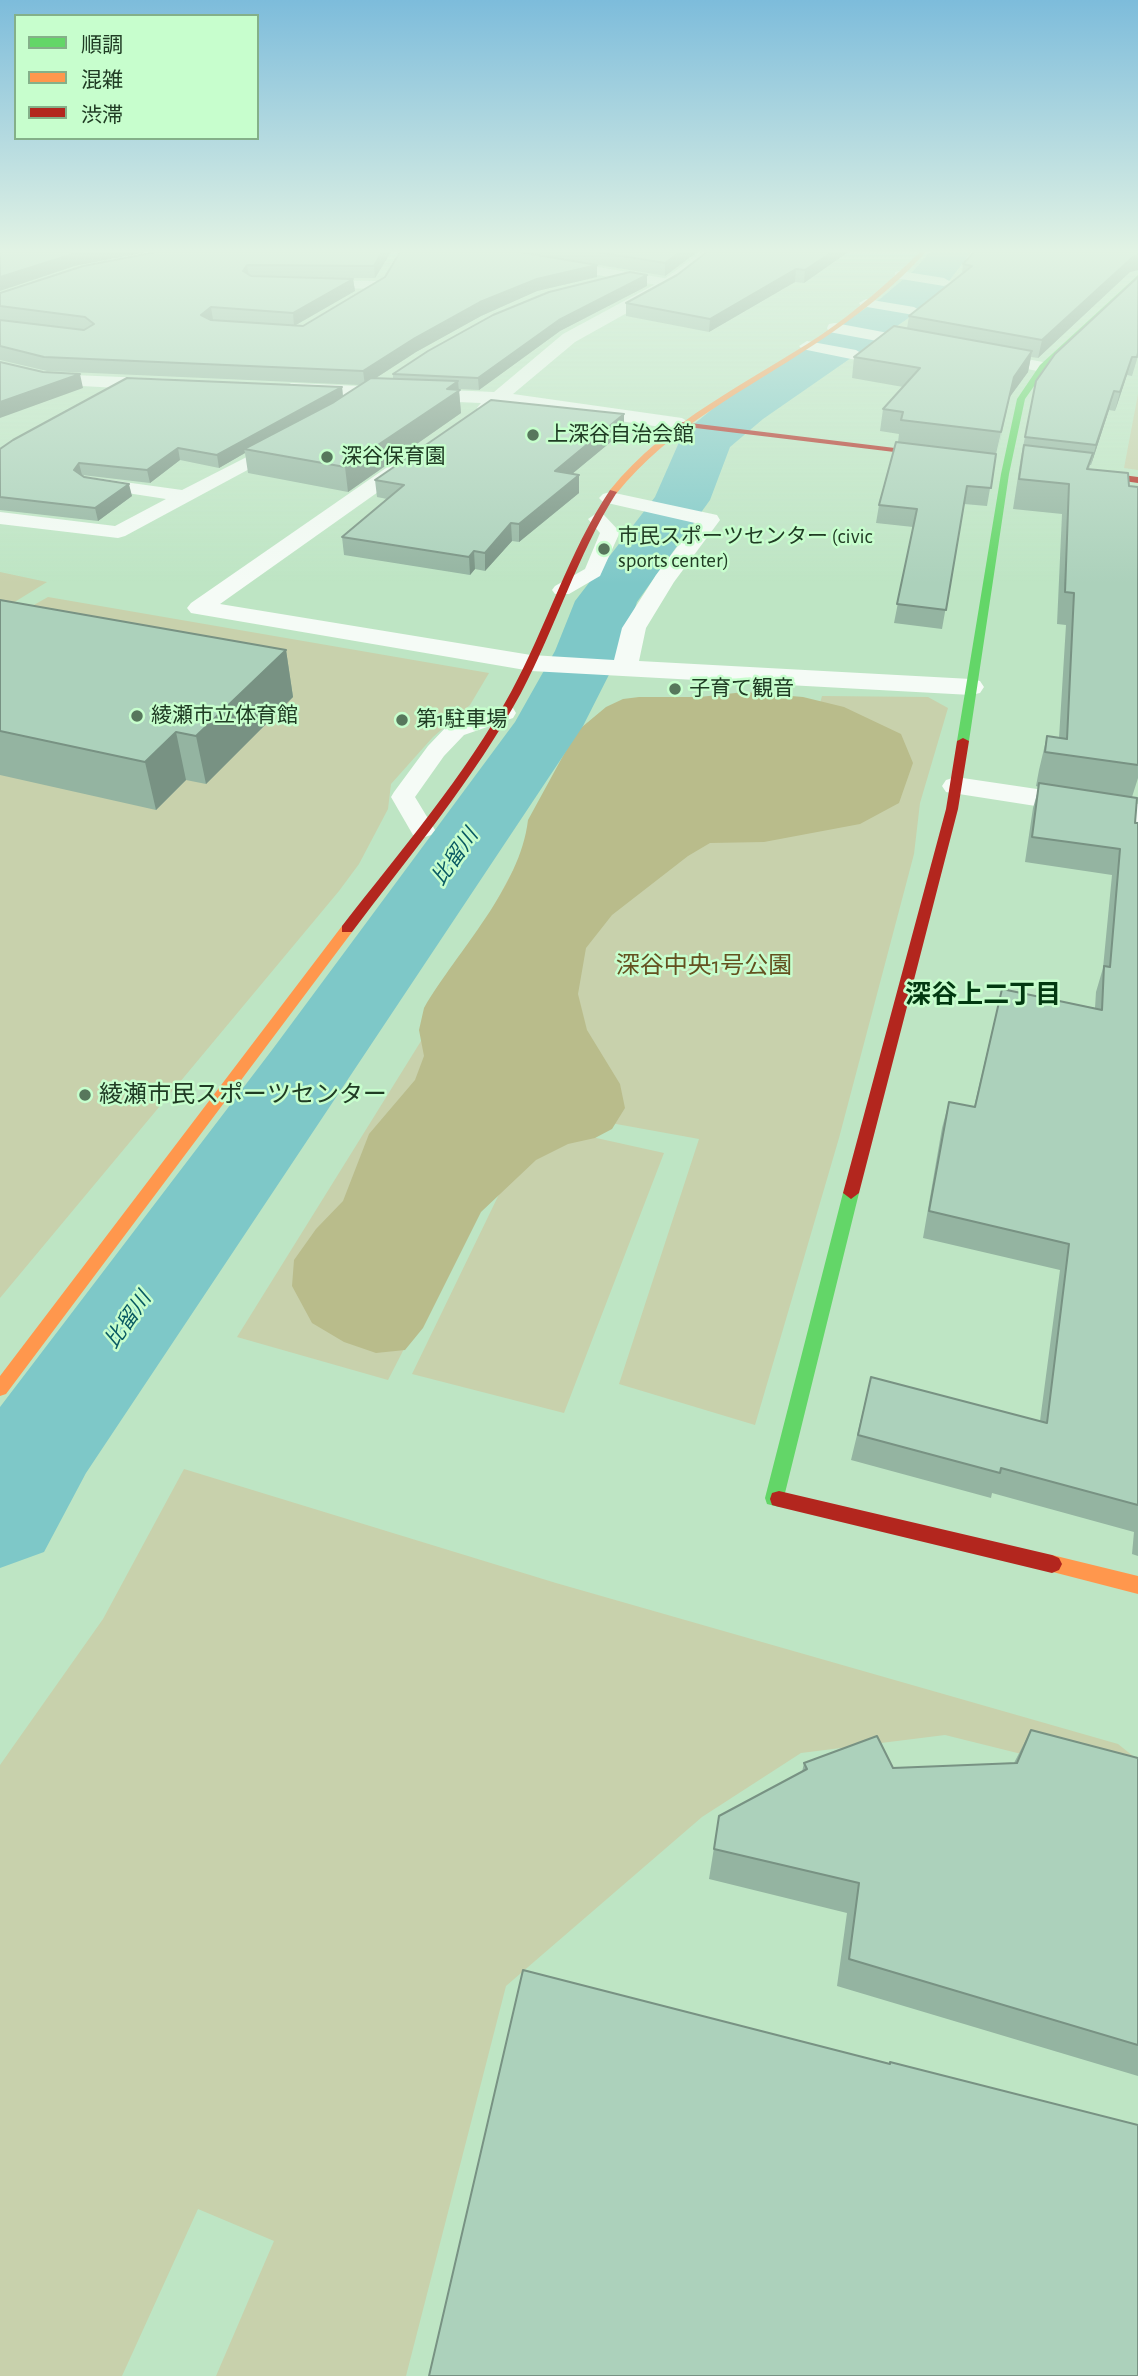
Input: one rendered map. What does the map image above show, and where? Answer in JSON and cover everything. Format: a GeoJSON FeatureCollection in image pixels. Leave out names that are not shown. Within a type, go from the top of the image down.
{"type":"FeatureCollection","features":[{"type":"Feature","properties":{"kind":"street"},"geometry":{"type":"LineString","coordinates":[[474,416],[500,398],[540,363]]}},
{"type":"Feature","properties":{"kind":"street"},"geometry":{"type":"LineString","coordinates":[[597,519],[634,467],[682,425],[786,363]]}},
{"type":"Feature","properties":{"kind":"street"},"geometry":{"type":"LineString","coordinates":[[1017,363],[1043,368]]}},
{"type":"Feature","properties":{"kind":"street"},"geometry":{"type":"LineString","coordinates":[[1048,363],[1021,400],[1007,464],[956,786],[774,1498],[1138,1585]]}},
{"type":"Feature","properties":{"kind":"street"},"geometry":{"type":"LineString","coordinates":[[0,366],[47,379],[193,386]]}},
{"type":"Feature","properties":{"kind":"street"},"geometry":{"type":"LineString","coordinates":[[274,389],[500,398],[682,425],[965,459]]}},
{"type":"Feature","properties":{"kind":"street"},"geometry":{"type":"LineString","coordinates":[[440,439],[199,608],[531,663],[971,688]]}},
{"type":"Feature","properties":{"kind":"street"},"geometry":{"type":"LineString","coordinates":[[1059,470],[1138,480]]}},
{"type":"Feature","properties":{"kind":"street"},"geometry":{"type":"LineString","coordinates":[[610,498],[709,520],[664,580],[634,628],[615,668]]}},
{"type":"Feature","properties":{"kind":"street"},"geometry":{"type":"LineString","coordinates":[[0,1389],[422,830],[505,713],[531,663],[562,590]]}},
{"type":"Feature","properties":{"kind":"street"},"geometry":{"type":"LineString","coordinates":[[956,786],[1138,813]]}},
{"type":"Feature","properties":{"kind":"lane"},"geometry":{"type":"LineString","coordinates":[[340,411],[390,378]]}},
{"type":"Feature","properties":{"kind":"lane"},"geometry":{"type":"LineString","coordinates":[[103,396],[125,383]]}},
{"type":"Feature","properties":{"kind":"lane"},"geometry":{"type":"LineString","coordinates":[[0,518],[118,532],[306,431]]}},
{"type":"Feature","properties":{"kind":"lane"},"geometry":{"type":"LineString","coordinates":[[88,482],[185,496]]}},
{"type":"Feature","properties":{"kind":"lane"},"geometry":{"type":"LineString","coordinates":[[562,590],[593,572],[610,532],[597,519]]}},
{"type":"Feature","properties":{"kind":"lane"},"geometry":{"type":"LineString","coordinates":[[422,830],[403,797],[411,785],[436,751],[456,730],[505,713]]}},
{"type":"Feature","properties":{"kind":"green space"},"geometry":{"type":"Polygon","coordinates":[[[1138,394],[1138,470],[1124,468],[1138,394]]]}},
{"type":"Feature","properties":{"kind":"green space"},"geometry":{"type":"Polygon","coordinates":[[[0,572],[47,582],[0,611],[0,572]]]}},
{"type":"Feature","properties":{"kind":"green space","name":"綾瀬市民スポーツセンター"},"geometry":{"type":"Polygon","coordinates":[[[48,597],[489,673],[470,705],[433,737],[391,784],[388,809],[359,864],[339,891],[0,1298],[0,624],[48,597]]]}},
{"type":"Feature","properties":{"kind":"green space"},"geometry":{"type":"Polygon","coordinates":[[[744,692],[803,697],[844,707],[901,734],[913,763],[899,803],[860,824],[764,842],[710,843],[688,856],[612,915],[586,948],[578,994],[587,1030],[620,1084],[625,1108],[612,1129],[595,1138],[568,1144],[536,1160],[481,1212],[423,1328],[405,1350],[376,1353],[344,1342],[312,1323],[292,1286],[294,1260],[316,1229],[343,1201],[369,1134],[415,1080],[424,1056],[419,1030],[424,1008],[501,894],[523,845],[528,820],[576,732],[606,707],[623,699],[700,697],[744,692]]]}},
{"type":"Feature","properties":{"kind":"green space","name":"深谷中央1号公園"},"geometry":{"type":"Polygon","coordinates":[[[822,696],[928,697],[948,708],[920,803],[914,854],[839,1138],[755,1425],[619,1384],[699,1139],[528,1108],[388,1380],[237,1337],[426,1033],[550,801],[807,750],[822,696]]]}},
{"type":"Feature","properties":{"kind":"green space"},"geometry":{"type":"Polygon","coordinates":[[[533,1124],[664,1153],[564,1413],[412,1374],[533,1124]]]}},
{"type":"Feature","properties":{"kind":"green space"},"geometry":{"type":"Polygon","coordinates":[[[184,1469],[556,1583],[1118,1744],[1138,1760],[1138,1783],[945,1735],[801,1753],[702,1817],[506,1986],[406,2376],[216,2376],[274,2241],[198,2209],[122,2376],[0,2376],[0,1765],[103,1619],[184,1469]]]}},
{"type":"Feature","properties":{"kind":"building"},"geometry":{"type":"Polygon","coordinates":[[[0,363],[43,372],[80,374],[0,402],[0,363]]]}},
{"type":"Feature","properties":{"kind":"building"},"geometry":{"type":"Polygon","coordinates":[[[178,363],[376,363],[363,371],[178,363]]]}},
{"type":"Feature","properties":{"kind":"building"},"geometry":{"type":"Polygon","coordinates":[[[410,363],[499,363],[478,378],[393,374],[410,363]]]}},
{"type":"Feature","properties":{"kind":"building"},"geometry":{"type":"Polygon","coordinates":[[[889,363],[1024,363],[1014,377],[1001,432],[901,420],[903,412],[883,409],[920,368],[889,363]]]}},
{"type":"Feature","properties":{"kind":"building"},"geometry":{"type":"Polygon","coordinates":[[[1049,363],[1130,363],[1120,392],[1114,391],[1096,445],[1025,437],[1036,381],[1049,363]]]}},
{"type":"Feature","properties":{"kind":"building"},"geometry":{"type":"Polygon","coordinates":[[[127,378],[342,387],[217,455],[178,448],[147,470],[79,463],[74,470],[84,477],[129,484],[95,508],[0,497],[0,449],[127,378]]]}},
{"type":"Feature","properties":{"kind":"building"},"geometry":{"type":"Polygon","coordinates":[[[371,378],[458,381],[447,389],[460,390],[345,467],[244,449],[334,402],[371,378]]]}},
{"type":"Feature","properties":{"kind":"building"},"geometry":{"type":"Polygon","coordinates":[[[491,400],[624,414],[555,471],[579,475],[519,524],[511,523],[485,553],[474,551],[469,557],[342,537],[404,485],[375,480],[491,400]]]}},
{"type":"Feature","properties":{"kind":"building"},"geometry":{"type":"Polygon","coordinates":[[[896,442],[996,454],[991,488],[967,486],[946,610],[897,604],[917,509],[879,505],[896,442]]]}},
{"type":"Feature","properties":{"kind":"building"},"geometry":{"type":"Polygon","coordinates":[[[1024,445],[1093,453],[1087,469],[1128,473],[1129,486],[1138,487],[1138,765],[1045,752],[1047,736],[1067,739],[1074,593],[1065,592],[1069,484],[1019,479],[1024,445]]]}},
{"type":"Feature","properties":{"kind":"building"},"geometry":{"type":"Polygon","coordinates":[[[0,600],[286,650],[196,736],[176,732],[145,762],[0,731],[0,600]]]}},
{"type":"Feature","properties":{"kind":"building"},"geometry":{"type":"Polygon","coordinates":[[[1039,783],[1137,798],[1138,1505],[1001,1468],[1000,1473],[858,1435],[871,1377],[1047,1423],[1069,1244],[929,1211],[949,1102],[975,1107],[1002,989],[1102,1010],[1104,966],[1110,967],[1120,849],[1032,837],[1039,783]]]}},
{"type":"Feature","properties":{"kind":"building"},"geometry":{"type":"Polygon","coordinates":[[[1031,1730],[1138,1758],[1138,2045],[849,1959],[859,1883],[714,1849],[719,1816],[807,1769],[804,1763],[877,1736],[893,1768],[1017,1763],[1031,1730]]]}},
{"type":"Feature","properties":{"kind":"building"},"geometry":{"type":"Polygon","coordinates":[[[523,1970],[1138,2125],[1138,2376],[429,2376],[523,1970]]]}},
{"type":"Feature","properties":{"kind":"waterway","name":"比留川"},"geometry":{"type":"LineString","coordinates":[[0,1514],[44,1438],[548,726],[588,651],[606,601],[682,500],[706,440],[745,408],[813,363]]}},
{"type":"Feature","properties":{"kind":"traffic: fast"},"geometry":{"type":"LineString","coordinates":[[963,741],[1005,474],[1021,399],[1047,363]]}},
{"type":"Feature","properties":{"kind":"traffic: fast"},"geometry":{"type":"LineString","coordinates":[[779,1499],[774,1498],[851,1193]]}},
{"type":"Feature","properties":{"kind":"traffic: slow"},"geometry":{"type":"LineString","coordinates":[[613,492],[655,446],[679,427],[780,363]]}},
{"type":"Feature","properties":{"kind":"traffic: slow"},"geometry":{"type":"LineString","coordinates":[[0,1389],[347,929]]}},
{"type":"Feature","properties":{"kind":"traffic: slow"},"geometry":{"type":"LineString","coordinates":[[1052,1564],[1138,1585]]}},
{"type":"Feature","properties":{"kind":"traffic: jam"},"geometry":{"type":"LineString","coordinates":[[682,424],[944,456]]}},
{"type":"Feature","properties":{"kind":"traffic: jam"},"geometry":{"type":"LineString","coordinates":[[1077,472],[1138,480]]}},
{"type":"Feature","properties":{"kind":"traffic: jam"},"geometry":{"type":"LineString","coordinates":[[347,929],[436,814],[498,723],[529,667],[585,540],[613,492]]}},
{"type":"Feature","properties":{"kind":"traffic: jam"},"geometry":{"type":"LineString","coordinates":[[851,1193],[952,809],[963,741]]}},
{"type":"Feature","properties":{"kind":"traffic: jam"},"geometry":{"type":"LineString","coordinates":[[779,1499],[1052,1564]]}},
{"type":"Feature","properties":{"kind":"place","name":"上深谷自治会館"},"geometry":{"type":"Point","coordinates":[533,435]}},
{"type":"Feature","properties":{"kind":"place","name":"深谷保育園"},"geometry":{"type":"Point","coordinates":[327,457]}},
{"type":"Feature","properties":{"kind":"place","name":"市民スポーツセンター (civic sports center)"},"geometry":{"type":"Point","coordinates":[604,549]}},
{"type":"Feature","properties":{"kind":"place","name":"子育て観音"},"geometry":{"type":"Point","coordinates":[675,689]}},
{"type":"Feature","properties":{"kind":"place","name":"綾瀬市立体育館"},"geometry":{"type":"Point","coordinates":[137,716]}},
{"type":"Feature","properties":{"kind":"place","name":"第1駐車場"},"geometry":{"type":"Point","coordinates":[402,720]}},
{"type":"Feature","properties":{"kind":"place","name":"綾瀬市民スポーツセンター"},"geometry":{"type":"Point","coordinates":[85,1095]}},
{"type":"Feature","properties":{"kind":"district","name":"深谷上二丁目"},"geometry":{"type":"Point","coordinates":[983,995]}}]}
